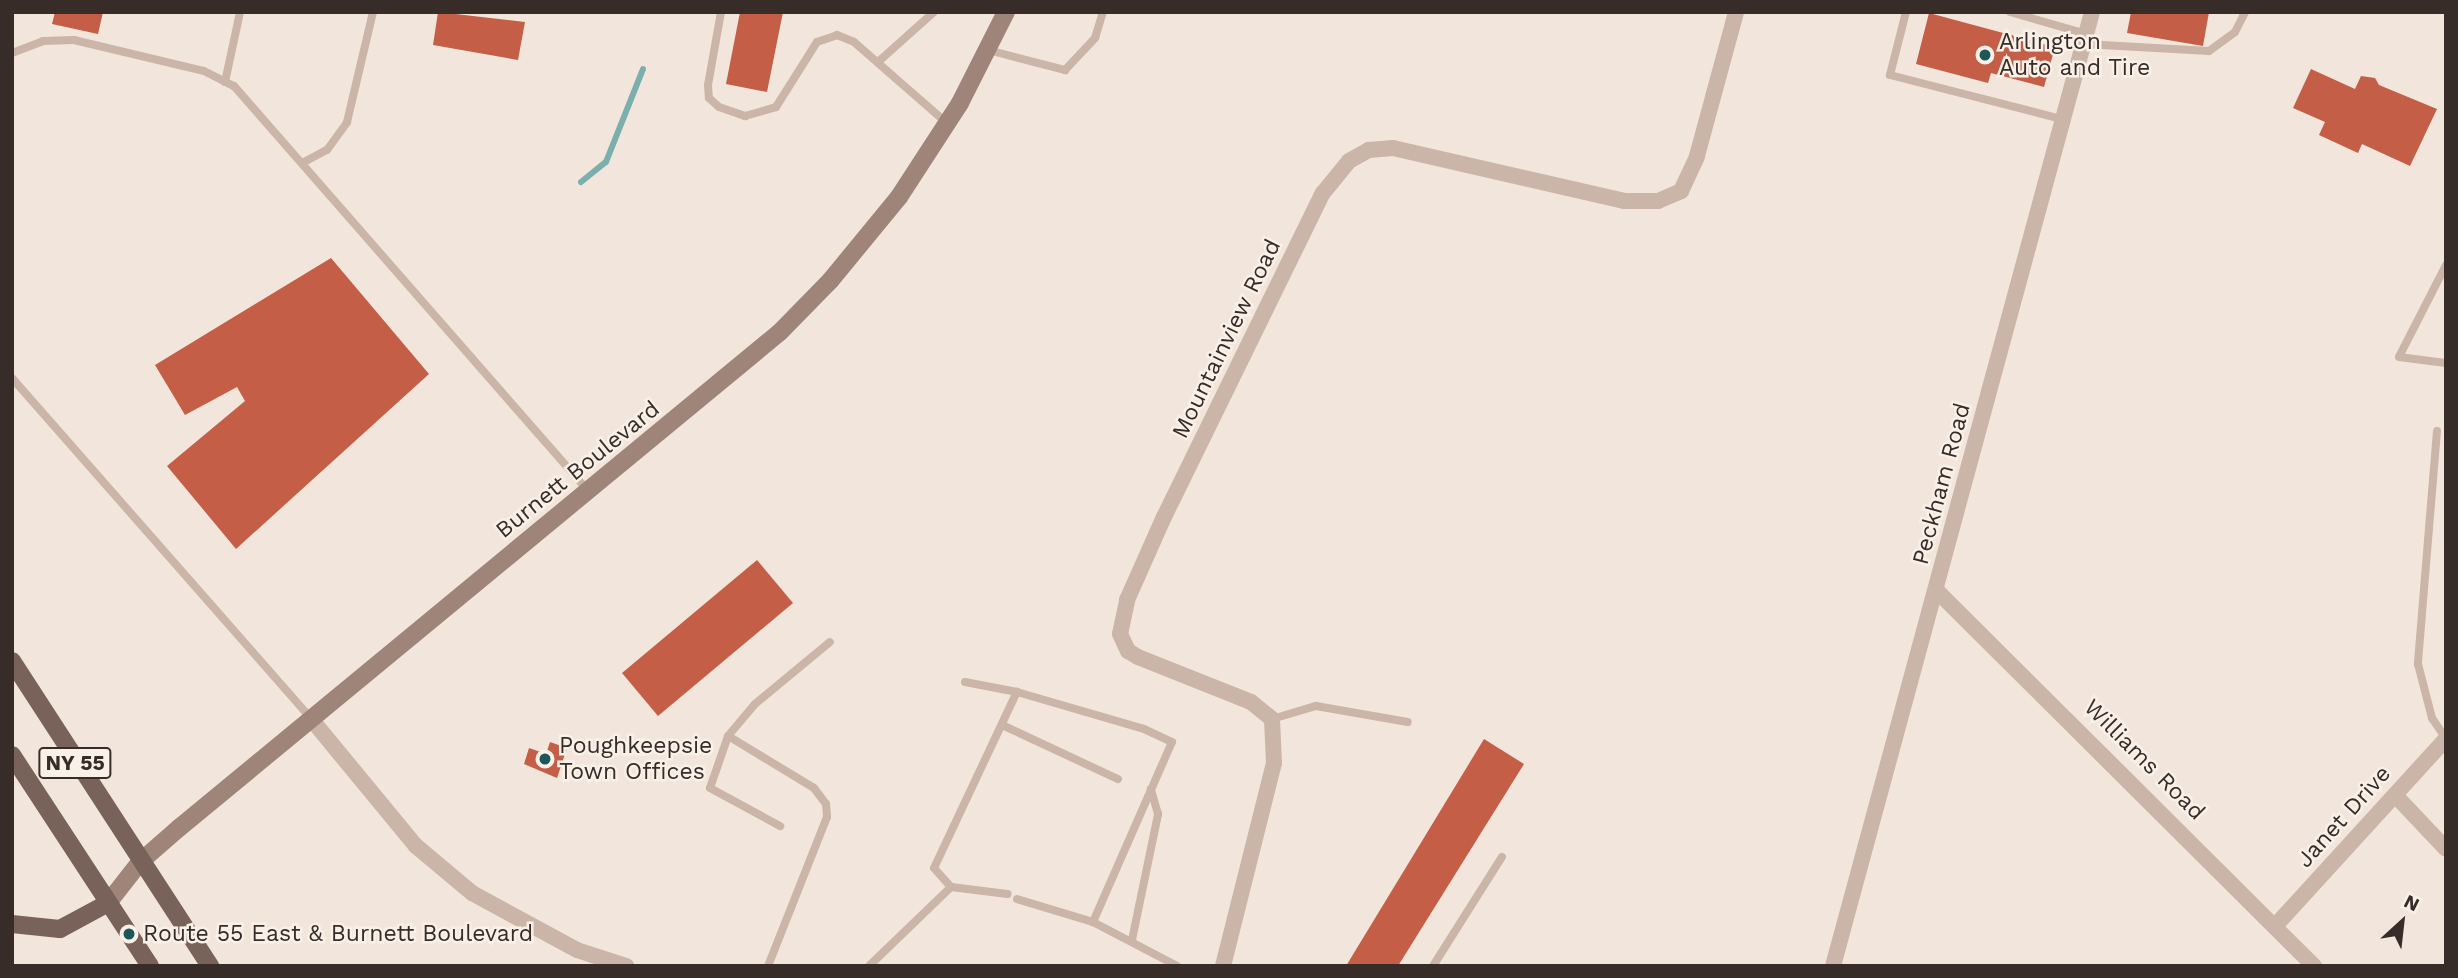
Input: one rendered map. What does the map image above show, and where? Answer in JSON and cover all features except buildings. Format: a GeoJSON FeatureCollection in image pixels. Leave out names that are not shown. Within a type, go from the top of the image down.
{"type":"FeatureCollection","features":[{"type":"Feature","properties":{"kind":"main road","name":"NY 55"},"geometry":{"type":"LineString","coordinates":[[12,661],[210,966]]}},
{"type":"Feature","properties":{"kind":"main road","name":"NY 55"},"geometry":{"type":"LineString","coordinates":[[12,755],[150,966]]}},
{"type":"Feature","properties":{"kind":"main road"},"geometry":{"type":"LineString","coordinates":[[12,924],[60,929],[108,903]]}},
{"type":"Feature","properties":{"kind":"street","name":"Burnett Boulevard"},"geometry":{"type":"LineString","coordinates":[[108,903],[140,862],[727,379],[806,306],[878,225],[948,124],[1006,12]]}},
{"type":"Feature","properties":{"kind":"street","name":"Mountainview Road"},"geometry":{"type":"LineString","coordinates":[[1272,719],[1251,702],[1138,657],[1128,650],[1121,634],[1127,600],[1164,517],[1324,192],[1349,161],[1369,150],[1392,148],[1624,201],[1658,201],[1681,191],[1697,156],[1735,12]]}},
{"type":"Feature","properties":{"kind":"street","name":"Peckham Road"},"geometry":{"type":"LineString","coordinates":[[1833,966],[2065,120],[2092,12]]}},
{"type":"Feature","properties":{"kind":"street","name":"Williams Road"},"geometry":{"type":"LineString","coordinates":[[1937,591],[2276,925],[2314,966]]}},
{"type":"Feature","properties":{"kind":"street"},"geometry":{"type":"LineString","coordinates":[[1223,966],[1274,763],[1272,719]]}},
{"type":"Feature","properties":{"kind":"street"},"geometry":{"type":"LineString","coordinates":[[312,720],[416,846],[472,892],[577,950],[626,966]]}},
{"type":"Feature","properties":{"kind":"street","name":"Janet Drive"},"geometry":{"type":"LineString","coordinates":[[2276,925],[2446,739]]}},
{"type":"Feature","properties":{"kind":"street"},"geometry":{"type":"LineString","coordinates":[[2395,794],[2446,849]]}},
{"type":"Feature","properties":{"kind":"lane"},"geometry":{"type":"LineString","coordinates":[[225,82],[240,12]]}},
{"type":"Feature","properties":{"kind":"lane"},"geometry":{"type":"LineString","coordinates":[[304,162],[327,150],[347,122],[373,12]]}},
{"type":"Feature","properties":{"kind":"lane"},"geometry":{"type":"LineString","coordinates":[[721,12],[709,98],[735,114],[754,115],[776,107],[817,42],[830,35],[855,42],[948,124]]}},
{"type":"Feature","properties":{"kind":"lane"},"geometry":{"type":"LineString","coordinates":[[878,62],[934,12]]}},
{"type":"Feature","properties":{"kind":"lane"},"geometry":{"type":"LineString","coordinates":[[988,50],[1065,70],[1094,38],[1103,12]]}},
{"type":"Feature","properties":{"kind":"lane"},"geometry":{"type":"LineString","coordinates":[[1906,12],[1890,75],[2065,120]]}},
{"type":"Feature","properties":{"kind":"lane"},"geometry":{"type":"LineString","coordinates":[[2010,12],[2085,39],[2208,51],[2226,42],[2245,12]]}},
{"type":"Feature","properties":{"kind":"lane"},"geometry":{"type":"LineString","coordinates":[[12,52],[43,41],[74,40],[204,71],[225,82],[262,113],[589,492]]}},
{"type":"Feature","properties":{"kind":"lane"},"geometry":{"type":"LineString","coordinates":[[2446,265],[2399,357],[2446,363]]}},
{"type":"Feature","properties":{"kind":"lane"},"geometry":{"type":"LineString","coordinates":[[12,377],[312,720]]}},
{"type":"Feature","properties":{"kind":"lane"},"geometry":{"type":"LineString","coordinates":[[2437,431],[2418,664],[2432,718],[2446,739]]}},
{"type":"Feature","properties":{"kind":"lane"},"geometry":{"type":"LineString","coordinates":[[780,826],[710,788],[728,736],[755,704],[830,642]]}},
{"type":"Feature","properties":{"kind":"lane"},"geometry":{"type":"LineString","coordinates":[[965,682],[1017,692],[1144,729],[1172,742],[1093,922]]}},
{"type":"Feature","properties":{"kind":"lane"},"geometry":{"type":"LineString","coordinates":[[1008,894],[951,887],[934,868],[1017,692]]}},
{"type":"Feature","properties":{"kind":"lane"},"geometry":{"type":"LineString","coordinates":[[1272,719],[1316,706],[1408,722]]}},
{"type":"Feature","properties":{"kind":"lane"},"geometry":{"type":"LineString","coordinates":[[1002,725],[1118,779]]}},
{"type":"Feature","properties":{"kind":"lane"},"geometry":{"type":"LineString","coordinates":[[728,736],[814,789],[826,804],[827,817],[768,966]]}},
{"type":"Feature","properties":{"kind":"lane"},"geometry":{"type":"LineString","coordinates":[[1132,940],[1158,814],[1152,789]]}},
{"type":"Feature","properties":{"kind":"lane"},"geometry":{"type":"LineString","coordinates":[[1433,966],[1502,857]]}},
{"type":"Feature","properties":{"kind":"lane"},"geometry":{"type":"LineString","coordinates":[[869,966],[951,887]]}},
{"type":"Feature","properties":{"kind":"lane"},"geometry":{"type":"LineString","coordinates":[[1017,899],[1093,922],[1132,940],[1177,966]]}},
{"type":"Feature","properties":{"kind":"waterway"},"geometry":{"type":"LineString","coordinates":[[581,182],[606,162],[643,69]]}},
{"type":"Feature","properties":{"kind":"place","name":"Arlington Auto and Tire"},"geometry":{"type":"Point","coordinates":[1985,55]}},
{"type":"Feature","properties":{"kind":"place","name":"Poughkeepsie Town Offices"},"geometry":{"type":"Point","coordinates":[545,759]}},
{"type":"Feature","properties":{"kind":"place","name":"Route 55 East & Burnett Boulevard"},"geometry":{"type":"Point","coordinates":[129,934]}}]}
